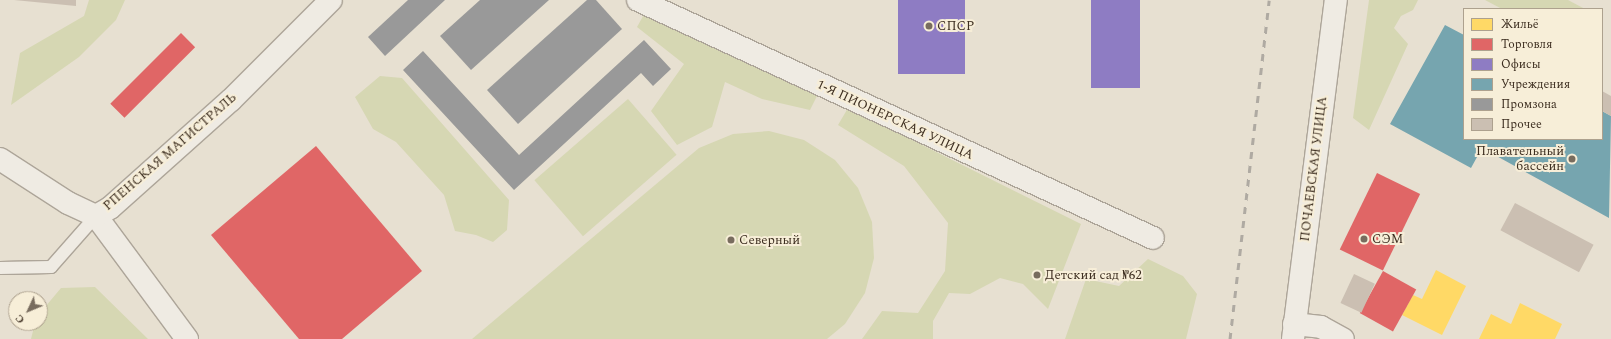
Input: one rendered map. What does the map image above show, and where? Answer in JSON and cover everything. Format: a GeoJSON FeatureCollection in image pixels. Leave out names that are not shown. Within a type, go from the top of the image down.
{"type":"FeatureCollection","features":[{"type":"Feature","properties":{"kind":"street","name":"1-Я ПИОНЕРСКАЯ УЛИЦА"},"geometry":{"type":"LineString","coordinates":[[638,0],[1153,238]]}},
{"type":"Feature","properties":{"kind":"street","name":"ПОЧАЕВСКАЯ УЛИЦА"},"geometry":{"type":"LineString","coordinates":[[1294,331],[1336,0]]}},
{"type":"Feature","properties":{"kind":"street","name":"РПЕНСКАЯ МАГИСТРАЛЬ"},"geometry":{"type":"LineString","coordinates":[[0,160],[68,203],[96,216],[110,208],[225,106],[328,3]]}},
{"type":"Feature","properties":{"kind":"street"},"geometry":{"type":"LineString","coordinates":[[96,216],[187,339]]}},
{"type":"Feature","properties":{"kind":"street"},"geometry":{"type":"LineString","coordinates":[[1294,331],[1321,327],[1343,339]]}},
{"type":"Feature","properties":{"kind":"lane"},"geometry":{"type":"LineString","coordinates":[[0,268],[51,267],[96,216]]}},
{"type":"Feature","properties":{"kind":"green space"},"geometry":{"type":"Polygon","coordinates":[[[89,0],[125,0],[116,20],[79,57],[11,105],[20,53],[84,16],[89,0]]]}},
{"type":"Feature","properties":{"kind":"green space"},"geometry":{"type":"Polygon","coordinates":[[[1369,0],[1418,0],[1413,10],[1401,16],[1394,28],[1408,44],[1369,130],[1353,118],[1369,0]]]}},
{"type":"Feature","properties":{"kind":"green space"},"geometry":{"type":"Polygon","coordinates":[[[1485,0],[1568,0],[1583,8],[1500,8],[1485,0]]]}},
{"type":"Feature","properties":{"kind":"green space"},"geometry":{"type":"Polygon","coordinates":[[[647,9],[818,94],[810,110],[762,99],[725,82],[712,127],[677,145],[651,111],[684,64],[637,27],[647,9]]]}},
{"type":"Feature","properties":{"kind":"green space"},"geometry":{"type":"Polygon","coordinates":[[[380,76],[402,78],[509,200],[507,230],[493,242],[476,235],[455,231],[444,195],[396,142],[373,129],[355,97],[380,76]]]}},
{"type":"Feature","properties":{"kind":"green space"},"geometry":{"type":"Polygon","coordinates":[[[628,99],[677,155],[583,236],[534,180],[628,99]]]}},
{"type":"Feature","properties":{"kind":"green space"},"geometry":{"type":"Polygon","coordinates":[[[848,108],[1081,224],[1048,309],[1023,284],[1000,278],[970,294],[949,293],[933,321],[933,339],[862,339],[882,311],[918,313],[945,271],[948,223],[904,166],[838,125],[848,108]]]}},
{"type":"Feature","properties":{"kind":"green space","name":"Северный"},"geometry":{"type":"Polygon","coordinates":[[[769,131],[804,140],[835,160],[858,188],[872,222],[874,258],[865,293],[845,324],[827,339],[472,339],[699,148],[733,134],[769,131]]]}},
{"type":"Feature","properties":{"kind":"green space"},"geometry":{"type":"Polygon","coordinates":[[[1148,259],[1183,276],[1197,294],[1186,339],[1065,339],[1086,279],[1119,286],[1148,259]]]}},
{"type":"Feature","properties":{"kind":"green space"},"geometry":{"type":"Polygon","coordinates":[[[95,287],[148,339],[31,339],[33,331],[48,331],[48,303],[61,288],[95,287]]]}},
{"type":"Feature","properties":{"kind":"building: Жильё"},"geometry":{"type":"Polygon","coordinates":[[[1436,270],[1466,286],[1442,335],[1402,315],[1413,295],[1422,299],[1436,270]]]}},
{"type":"Feature","properties":{"kind":"building: Жильё"},"geometry":{"type":"Polygon","coordinates":[[[1520,303],[1562,324],[1555,339],[1479,339],[1491,314],[1511,324],[1520,303]]]}},
{"type":"Feature","properties":{"kind":"building: Торговля"},"geometry":{"type":"Polygon","coordinates":[[[181,33],[195,47],[124,118],[110,104],[181,33]]]}},
{"type":"Feature","properties":{"kind":"building: Торговля"},"geometry":{"type":"Polygon","coordinates":[[[316,146],[422,271],[342,339],[299,339],[211,235],[316,146]]]}},
{"type":"Feature","properties":{"kind":"building: Торговля"},"geometry":{"type":"Polygon","coordinates":[[[1377,173],[1420,194],[1383,270],[1340,249],[1377,173]]]}},
{"type":"Feature","properties":{"kind":"building: Торговля"},"geometry":{"type":"Polygon","coordinates":[[[1383,271],[1416,289],[1393,331],[1360,313],[1383,271]]]}},
{"type":"Feature","properties":{"kind":"building: Офисы"},"geometry":{"type":"Polygon","coordinates":[[[898,0],[965,0],[965,74],[898,74],[898,0]]]}},
{"type":"Feature","properties":{"kind":"building: Офисы"},"geometry":{"type":"Polygon","coordinates":[[[1091,0],[1140,0],[1140,88],[1091,88],[1091,0]]]}},
{"type":"Feature","properties":{"kind":"building: Учреждения"},"geometry":{"type":"Polygon","coordinates":[[[1445,25],[1463,34],[1463,140],[1603,140],[1603,112],[1611,116],[1609,218],[1482,148],[1471,168],[1390,124],[1445,25]]]}},
{"type":"Feature","properties":{"kind":"building: Промзона"},"geometry":{"type":"Polygon","coordinates":[[[408,0],[445,0],[385,56],[368,37],[408,0]]]}},
{"type":"Feature","properties":{"kind":"building: Промзона"},"geometry":{"type":"Polygon","coordinates":[[[480,0],[549,0],[471,70],[440,36],[480,0]]]}},
{"type":"Feature","properties":{"kind":"building: Промзона"},"geometry":{"type":"Polygon","coordinates":[[[587,0],[596,0],[622,29],[518,124],[487,90],[587,0]]]}},
{"type":"Feature","properties":{"kind":"building: Промзона"},"geometry":{"type":"Polygon","coordinates":[[[644,40],[671,69],[653,86],[641,73],[514,190],[403,70],[423,51],[519,155],[644,40]]]}},
{"type":"Feature","properties":{"kind":"building: Прочее"},"geometry":{"type":"Polygon","coordinates":[[[14,0],[76,0],[76,6],[14,0]]]}},
{"type":"Feature","properties":{"kind":"building: Прочее"},"geometry":{"type":"Polygon","coordinates":[[[1603,92],[1611,96],[1611,116],[1603,112],[1603,92]]]}},
{"type":"Feature","properties":{"kind":"building: Прочее"},"geometry":{"type":"Polygon","coordinates":[[[1515,203],[1594,245],[1579,272],[1500,230],[1515,203]]]}},
{"type":"Feature","properties":{"kind":"building: Прочее"},"geometry":{"type":"Polygon","coordinates":[[[1354,274],[1375,284],[1361,313],[1340,303],[1354,274]]]}},
{"type":"Feature","properties":{"kind":"railway"},"geometry":{"type":"LineString","coordinates":[[1230,339],[1269,0]]}},
{"type":"Feature","properties":{"kind":"place","name":"СПСР"},"geometry":{"type":"Point","coordinates":[929,26]}},
{"type":"Feature","properties":{"kind":"place","name":"Плавательный бассейн"},"geometry":{"type":"Point","coordinates":[1572,159]}},
{"type":"Feature","properties":{"kind":"place","name":"СЭМ"},"geometry":{"type":"Point","coordinates":[1364,239]}},
{"type":"Feature","properties":{"kind":"place","name":"Северный"},"geometry":{"type":"Point","coordinates":[731,240]}},
{"type":"Feature","properties":{"kind":"place","name":"Детский сад №62"},"geometry":{"type":"Point","coordinates":[1037,275]}}]}
